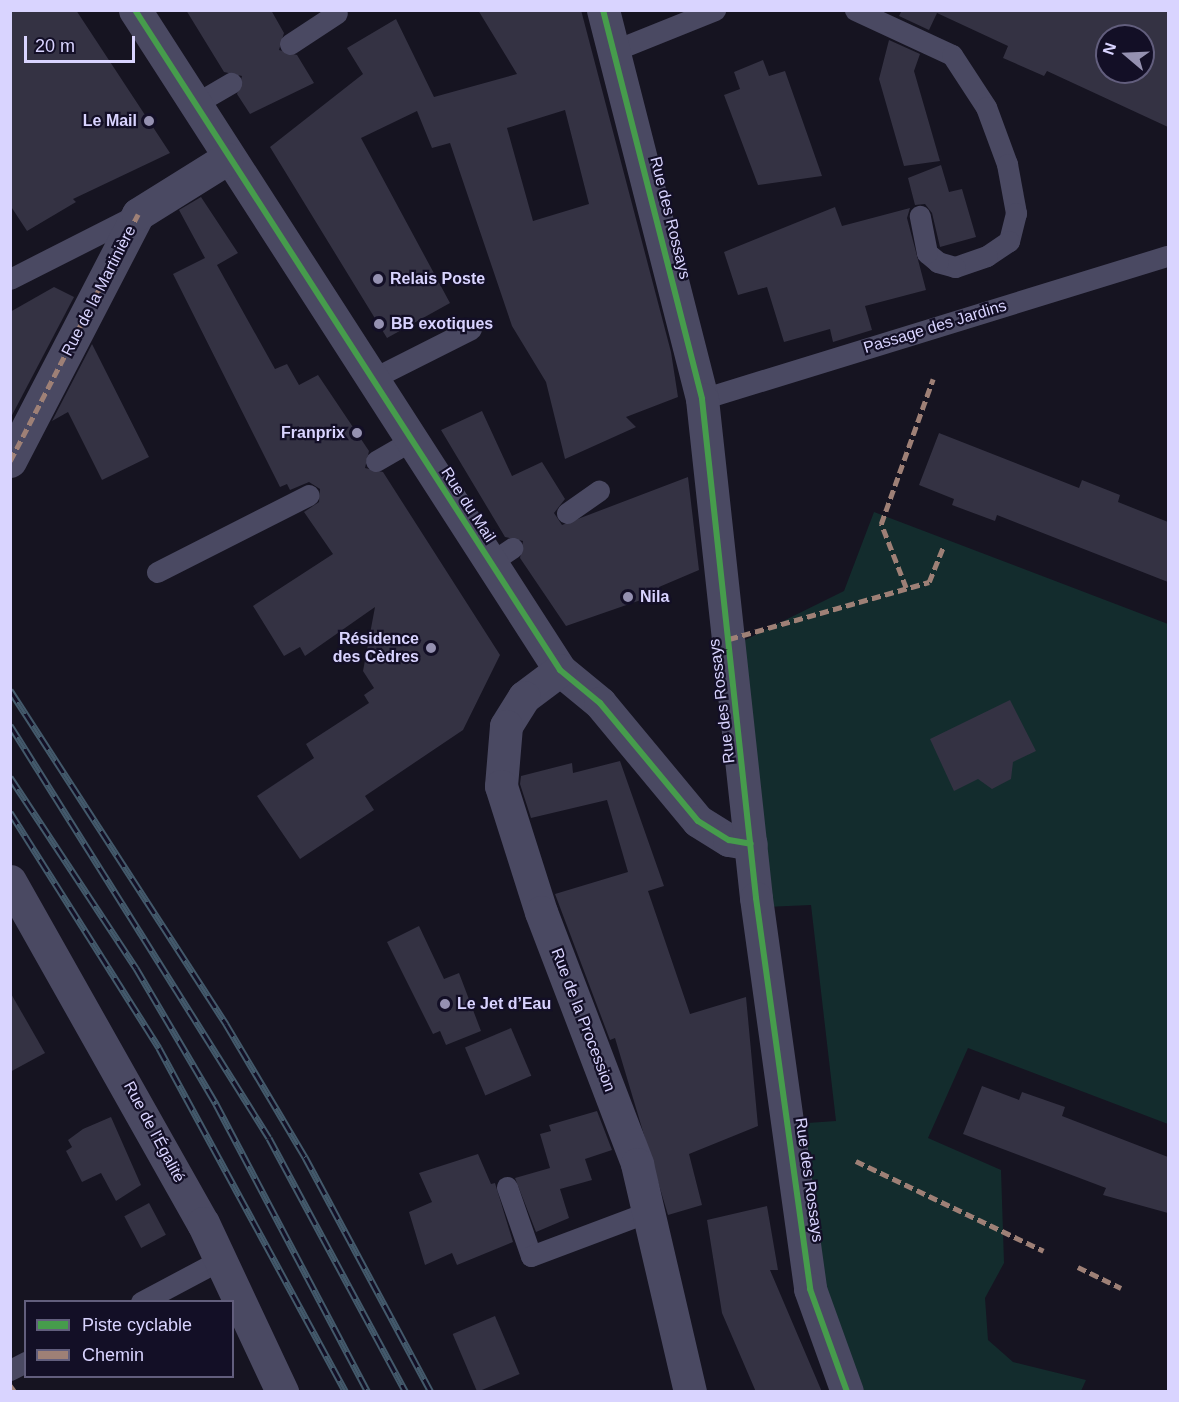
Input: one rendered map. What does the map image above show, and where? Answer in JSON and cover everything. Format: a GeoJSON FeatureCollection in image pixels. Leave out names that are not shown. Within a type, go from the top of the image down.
{"type":"FeatureCollection","features":[{"type":"Feature","properties":{"kind":"street","name":"Rue du Mail"},"geometry":{"type":"LineString","coordinates":[[135,10],[195,104],[226,159],[410,441],[501,555],[560,670],[600,703],[698,821],[729,840],[751,844]]}},
{"type":"Feature","properties":{"kind":"street","name":"Rue des Rossays"},"geometry":{"type":"LineString","coordinates":[[603,10],[702,399],[751,844],[810,1289],[847,1392]]}},
{"type":"Feature","properties":{"kind":"street","name":"Rue de la Martinière"},"geometry":{"type":"LineString","coordinates":[[10,461],[138,214],[226,159]]}},
{"type":"Feature","properties":{"kind":"street","name":"Rue de la Procession"},"geometry":{"type":"LineString","coordinates":[[560,670],[524,697],[506,726],[501,786],[541,912],[633,1153],[690,1392]]}},
{"type":"Feature","properties":{"kind":"street","name":"Rue de l'Égalité"},"geometry":{"type":"LineString","coordinates":[[10,881],[126,1080],[220,1260],[282,1392]]}},
{"type":"Feature","properties":{"kind":"lane"},"geometry":{"type":"LineString","coordinates":[[613,51],[715,10]]}},
{"type":"Feature","properties":{"kind":"lane"},"geometry":{"type":"LineString","coordinates":[[290,44],[337,13]]}},
{"type":"Feature","properties":{"kind":"lane"},"geometry":{"type":"LineString","coordinates":[[869,13],[952,55],[986,107],[1007,164],[1016,213],[1009,241],[987,256],[956,267],[939,262],[927,253],[920,216]]}},
{"type":"Feature","properties":{"kind":"lane"},"geometry":{"type":"LineString","coordinates":[[195,104],[231,83]]}},
{"type":"Feature","properties":{"kind":"lane"},"geometry":{"type":"LineString","coordinates":[[10,279],[138,214]]}},
{"type":"Feature","properties":{"kind":"lane","name":"Passage des Jardins"},"geometry":{"type":"LineString","coordinates":[[702,399],[1168,256]]}},
{"type":"Feature","properties":{"kind":"lane"},"geometry":{"type":"LineString","coordinates":[[370,380],[471,329]]}},
{"type":"Feature","properties":{"kind":"lane"},"geometry":{"type":"LineString","coordinates":[[375,461],[410,441]]}},
{"type":"Feature","properties":{"kind":"lane"},"geometry":{"type":"LineString","coordinates":[[567,513],[599,491]]}},
{"type":"Feature","properties":{"kind":"lane"},"geometry":{"type":"LineString","coordinates":[[157,572],[309,495]]}},
{"type":"Feature","properties":{"kind":"lane"},"geometry":{"type":"LineString","coordinates":[[507,1187],[531,1256],[648,1212]]}},
{"type":"Feature","properties":{"kind":"lane"},"geometry":{"type":"LineString","coordinates":[[145,1300],[220,1260]]}},
{"type":"Feature","properties":{"kind":"lane"},"geometry":{"type":"LineString","coordinates":[[10,1370],[24,1363]]}},
{"type":"Feature","properties":{"kind":"green space"},"geometry":{"type":"Polygon","coordinates":[[[874,512],[1168,624],[1168,1124],[968,1048],[928,1138],[1001,1170],[1004,1263],[985,1298],[988,1340],[1013,1362],[1086,1380],[1081,1391],[859,1391],[815,1289],[793,1124],[836,1121],[811,905],[765,907],[737,644],[844,591],[874,512]]]}},
{"type":"Feature","properties":{"kind":"building"},"geometry":{"type":"Polygon","coordinates":[[[10,10],[76,10],[170,153],[73,199],[76,202],[27,231],[10,205],[10,10]]]}},
{"type":"Feature","properties":{"kind":"building"},"geometry":{"type":"Polygon","coordinates":[[[186,10],[271,10],[284,33],[279,50],[297,55],[314,83],[250,114],[237,94],[242,76],[224,72],[186,10]]]}},
{"type":"Feature","properties":{"kind":"building"},"geometry":{"type":"Polygon","coordinates":[[[478,10],[581,10],[671,352],[678,397],[626,417],[636,427],[565,459],[546,382],[512,326],[450,143],[432,148],[417,111],[361,138],[450,303],[387,338],[270,147],[363,74],[347,48],[396,19],[434,97],[517,74],[478,10]],[[565,110],[507,128],[533,221],[589,204],[565,110]]]}},
{"type":"Feature","properties":{"kind":"building"},"geometry":{"type":"Polygon","coordinates":[[[902,10],[1168,10],[1168,127],[1047,71],[1044,76],[1003,58],[1008,46],[937,13],[929,30],[899,16],[902,10]]]}},
{"type":"Feature","properties":{"kind":"building"},"geometry":{"type":"Polygon","coordinates":[[[889,40],[920,54],[914,71],[940,161],[904,166],[879,79],[889,40]]]}},
{"type":"Feature","properties":{"kind":"building"},"geometry":{"type":"Polygon","coordinates":[[[763,60],[769,76],[785,71],[822,176],[758,185],[724,95],[740,89],[734,72],[763,60]]]}},
{"type":"Feature","properties":{"kind":"building"},"geometry":{"type":"Polygon","coordinates":[[[941,165],[949,192],[962,189],[976,237],[940,247],[932,213],[925,204],[915,205],[908,178],[941,165]]]}},
{"type":"Feature","properties":{"kind":"building","name":"Résidence des Cèdres"},"geometry":{"type":"Polygon","coordinates":[[[201,197],[238,253],[217,265],[275,369],[287,364],[299,385],[318,375],[369,451],[365,468],[383,472],[500,655],[463,730],[365,796],[374,810],[300,859],[257,796],[314,758],[306,744],[369,703],[364,695],[374,688],[363,671],[375,607],[305,656],[300,647],[284,656],[253,606],[333,554],[304,512],[319,502],[320,489],[309,482],[290,490],[287,484],[280,487],[173,274],[205,258],[179,210],[201,197]]]}},
{"type":"Feature","properties":{"kind":"building"},"geometry":{"type":"Polygon","coordinates":[[[835,207],[842,226],[910,208],[907,218],[926,290],[865,306],[872,330],[833,342],[830,329],[784,342],[767,287],[738,295],[724,252],[835,207]]]}},
{"type":"Feature","properties":{"kind":"building"},"geometry":{"type":"Polygon","coordinates":[[[54,287],[74,297],[10,419],[10,312],[54,287]]]}},
{"type":"Feature","properties":{"kind":"building"},"geometry":{"type":"Polygon","coordinates":[[[92,344],[149,457],[102,480],[68,412],[52,421],[92,344]]]}},
{"type":"Feature","properties":{"kind":"building"},"geometry":{"type":"Polygon","coordinates":[[[482,411],[512,476],[542,462],[565,499],[554,513],[562,525],[688,477],[699,570],[659,587],[661,593],[566,626],[520,558],[523,541],[505,537],[441,430],[482,411]]]}},
{"type":"Feature","properties":{"kind":"building"},"geometry":{"type":"Polygon","coordinates":[[[939,433],[1079,488],[1082,480],[1120,495],[1118,502],[1168,522],[1168,582],[997,515],[995,521],[952,505],[954,499],[919,485],[939,433]]]}},
{"type":"Feature","properties":{"kind":"building"},"geometry":{"type":"Polygon","coordinates":[[[1010,700],[1036,751],[1013,762],[1011,779],[992,789],[978,779],[954,791],[930,739],[1010,700]]]}},
{"type":"Feature","properties":{"kind":"building"},"geometry":{"type":"Polygon","coordinates":[[[620,761],[664,886],[648,891],[690,1014],[746,997],[758,1126],[689,1154],[702,1205],[668,1215],[615,1038],[610,1040],[555,894],[628,872],[607,800],[531,818],[520,784],[521,776],[572,763],[573,773],[620,761]]]}},
{"type":"Feature","properties":{"kind":"building"},"geometry":{"type":"Polygon","coordinates":[[[419,926],[444,979],[459,973],[481,1031],[446,1045],[440,1031],[433,1034],[387,942],[419,926]]]}},
{"type":"Feature","properties":{"kind":"building"},"geometry":{"type":"Polygon","coordinates":[[[10,992],[45,1053],[10,1072],[10,992]]]}},
{"type":"Feature","properties":{"kind":"building"},"geometry":{"type":"Polygon","coordinates":[[[511,1028],[531,1076],[485,1095],[465,1048],[511,1028]]]}},
{"type":"Feature","properties":{"kind":"building"},"geometry":{"type":"Polygon","coordinates":[[[982,1086],[1019,1100],[1022,1092],[1065,1107],[1062,1116],[1168,1157],[1168,1213],[1103,1195],[1106,1188],[963,1134],[982,1086]]]}},
{"type":"Feature","properties":{"kind":"building"},"geometry":{"type":"Polygon","coordinates":[[[597,1111],[612,1150],[585,1159],[592,1180],[560,1189],[569,1218],[536,1232],[515,1178],[550,1168],[540,1134],[551,1131],[549,1125],[597,1111]]]}},
{"type":"Feature","properties":{"kind":"building"},"geometry":{"type":"Polygon","coordinates":[[[111,1117],[141,1185],[116,1201],[101,1173],[82,1182],[66,1151],[72,1147],[68,1140],[83,1129],[111,1117]]]}},
{"type":"Feature","properties":{"kind":"building"},"geometry":{"type":"Polygon","coordinates":[[[478,1154],[491,1184],[495,1183],[513,1242],[457,1265],[452,1253],[425,1265],[409,1212],[432,1202],[419,1173],[478,1154]]]}},
{"type":"Feature","properties":{"kind":"building"},"geometry":{"type":"Polygon","coordinates":[[[149,1203],[166,1235],[141,1248],[124,1216],[149,1203]]]}},
{"type":"Feature","properties":{"kind":"building"},"geometry":{"type":"Polygon","coordinates":[[[767,1206],[778,1270],[770,1270],[822,1392],[756,1392],[722,1313],[707,1220],[767,1206]]]}},
{"type":"Feature","properties":{"kind":"building"},"geometry":{"type":"Polygon","coordinates":[[[495,1316],[520,1374],[477,1392],[453,1334],[495,1316]]]}},
{"type":"Feature","properties":{"kind":"railway"},"geometry":{"type":"LineString","coordinates":[[10,690],[226,1024],[305,1157],[431,1392]]}},
{"type":"Feature","properties":{"kind":"railway"},"geometry":{"type":"LineString","coordinates":[[10,725],[269,1138],[406,1392]]}},
{"type":"Feature","properties":{"kind":"railway"},"geometry":{"type":"LineString","coordinates":[[10,777],[136,968],[216,1104],[368,1392]]}},
{"type":"Feature","properties":{"kind":"railway"},"geometry":{"type":"LineString","coordinates":[[10,812],[159,1048],[346,1392]]}},
{"type":"Feature","properties":{"kind":"marked path"},"geometry":{"type":"LineString","coordinates":[[10,461],[138,214]]}},
{"type":"Feature","properties":{"kind":"marked path"},"geometry":{"type":"LineString","coordinates":[[906,588],[881,524],[933,379]]}},
{"type":"Feature","properties":{"kind":"marked path"},"geometry":{"type":"LineString","coordinates":[[729,639],[929,582],[943,548]]}},
{"type":"Feature","properties":{"kind":"marked path"},"geometry":{"type":"LineString","coordinates":[[856,1161],[1044,1251]]}},
{"type":"Feature","properties":{"kind":"marked path"},"geometry":{"type":"LineString","coordinates":[[1078,1267],[1121,1288]]}},
{"type":"Feature","properties":{"kind":"marked path"},"geometry":{"type":"LineString","coordinates":[[10,1385],[15,1392]]}},
{"type":"Feature","properties":{"kind":"cycle path"},"geometry":{"type":"LineString","coordinates":[[135,10],[560,670],[600,703],[698,821],[729,840],[751,844]]}},
{"type":"Feature","properties":{"kind":"cycle path"},"geometry":{"type":"LineString","coordinates":[[603,10],[702,399],[756,898],[810,1289],[847,1392]]}},
{"type":"Feature","properties":{"kind":"place","name":"Le Mail"},"geometry":{"type":"Point","coordinates":[149,121]}},
{"type":"Feature","properties":{"kind":"place","name":"Relais Poste"},"geometry":{"type":"Point","coordinates":[378,279]}},
{"type":"Feature","properties":{"kind":"place","name":"BB exotiques"},"geometry":{"type":"Point","coordinates":[379,324]}},
{"type":"Feature","properties":{"kind":"place","name":"Franprix"},"geometry":{"type":"Point","coordinates":[357,433]}},
{"type":"Feature","properties":{"kind":"place","name":"Nila"},"geometry":{"type":"Point","coordinates":[628,597]}},
{"type":"Feature","properties":{"kind":"place","name":"Résidence des Cèdres"},"geometry":{"type":"Point","coordinates":[431,648]}},
{"type":"Feature","properties":{"kind":"place","name":"Le Jet d’Eau"},"geometry":{"type":"Point","coordinates":[445,1004]}}]}
